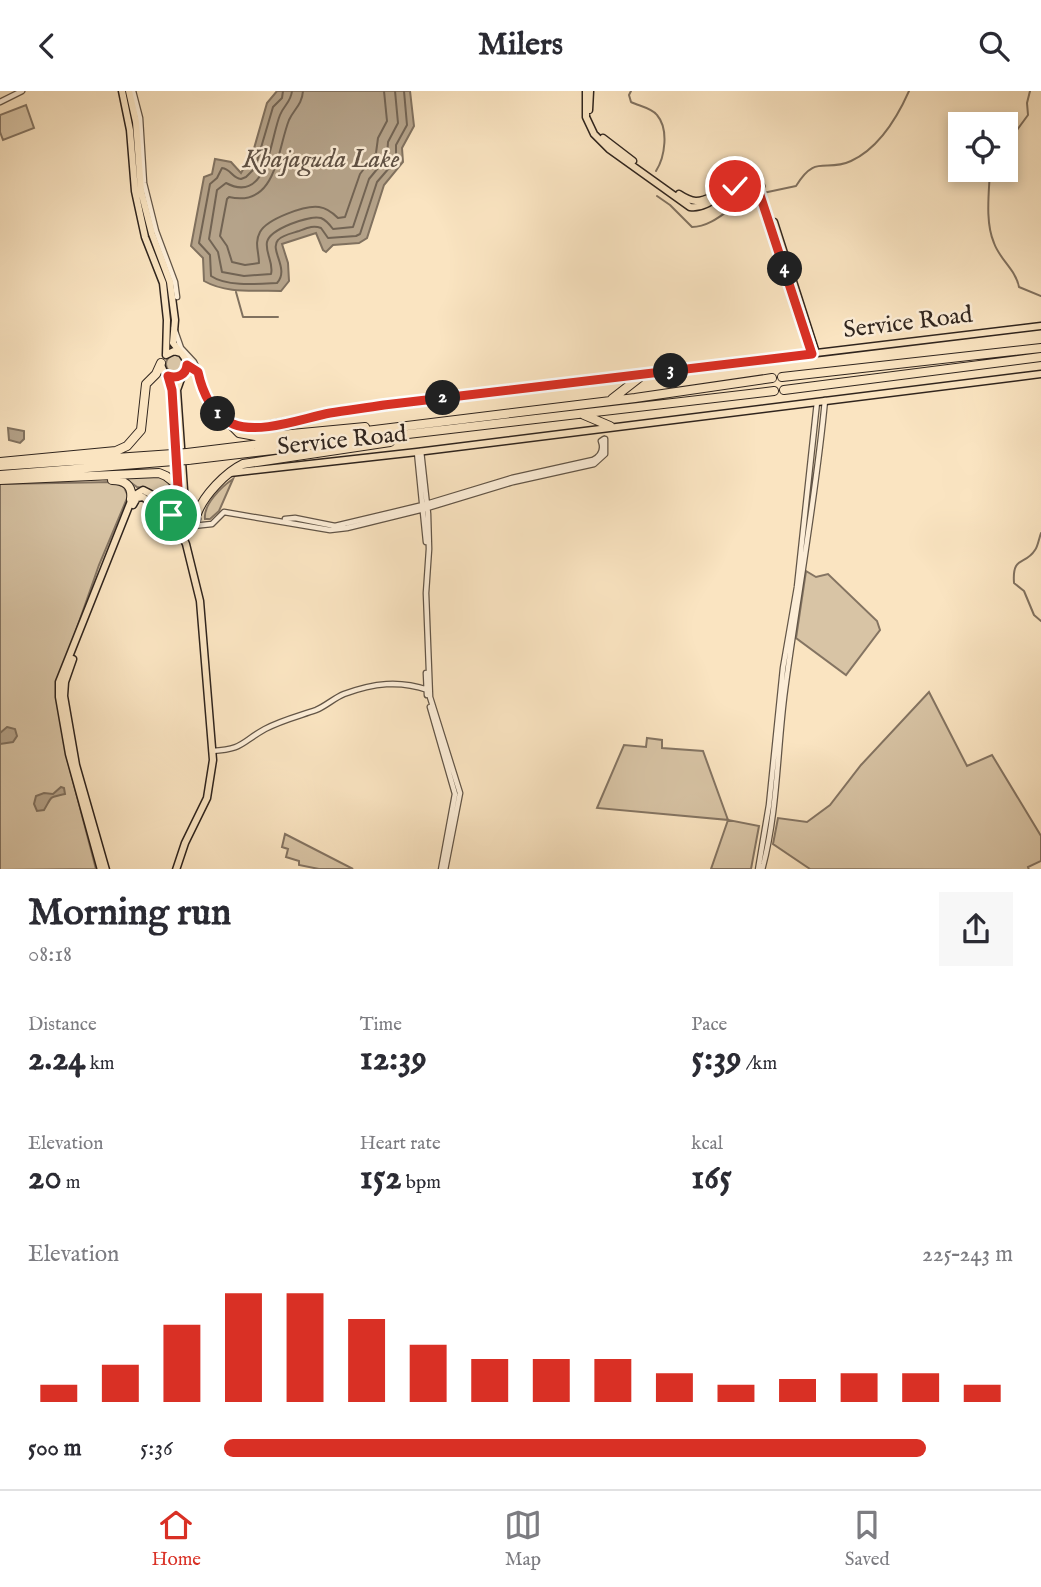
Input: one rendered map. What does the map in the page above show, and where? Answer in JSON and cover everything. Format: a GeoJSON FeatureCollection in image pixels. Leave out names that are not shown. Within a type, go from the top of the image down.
{"type":"FeatureCollection","features":[{"type":"Feature","properties":{"kind":"highway"},"geometry":{"type":"LineString","coordinates":[[197,515],[201,504],[230,473],[239,465],[254,461],[346,449],[446,426],[777,377],[1041,348]]}},
{"type":"Feature","properties":{"kind":"highway"},"geometry":{"type":"LineString","coordinates":[[4,470],[173,458],[446,426],[580,414],[1041,357]]}},
{"type":"Feature","properties":{"kind":"highway"},"geometry":{"type":"LineString","coordinates":[[4,470],[116,451],[127,446],[141,430],[146,384],[156,374],[164,359]]}},
{"type":"Feature","properties":{"kind":"highway"},"geometry":{"type":"LineString","coordinates":[[610,401],[644,374]]}},
{"type":"Feature","properties":{"kind":"highway"},"geometry":{"type":"LineString","coordinates":[[687,391],[688,401]]}},
{"type":"Feature","properties":{"kind":"highway"},"geometry":{"type":"LineString","coordinates":[[580,414],[610,426]]}},
{"type":"Feature","properties":{"kind":"highway"},"geometry":{"type":"LineString","coordinates":[[227,421],[239,433],[260,437],[348,427],[446,426]]}},
{"type":"Feature","properties":{"kind":"highway"},"geometry":{"type":"LineString","coordinates":[[22,469],[46,480],[59,482],[121,481],[130,488],[134,498]]}},
{"type":"Feature","properties":{"kind":"highway"},"geometry":{"type":"LineString","coordinates":[[46,480],[142,474],[166,476],[178,486]]}},
{"type":"Feature","properties":{"kind":"main road"},"geometry":{"type":"LineString","coordinates":[[122,91],[130,129],[135,191],[145,237],[163,283],[167,320],[161,368],[168,376],[172,390],[178,486],[173,523],[186,544],[200,601],[213,759],[207,798],[185,843],[176,869]]}},
{"type":"Feature","properties":{"kind":"main road"},"geometry":{"type":"LineString","coordinates":[[132,91],[140,180],[152,234],[170,282],[173,343],[186,359],[187,365],[177,384],[177,390],[185,495],[197,515],[186,544]]}},
{"type":"Feature","properties":{"kind":"main road"},"geometry":{"type":"LineString","coordinates":[[588,91],[585,107],[594,134],[609,149],[690,207],[698,208],[741,183],[754,184],[762,193],[814,353]]}},
{"type":"Feature","properties":{"kind":"main road","name":"Service Road"},"geometry":{"type":"LineString","coordinates":[[227,421],[234,425],[256,428],[384,405],[1041,326]]}},
{"type":"Feature","properties":{"kind":"main road"},"geometry":{"type":"LineString","coordinates":[[164,359],[174,351],[181,353]]}},
{"type":"Feature","properties":{"kind":"main road"},"geometry":{"type":"LineString","coordinates":[[187,365],[198,372],[210,404],[227,421]]}},
{"type":"Feature","properties":{"kind":"main road"},"geometry":{"type":"LineString","coordinates":[[168,376],[173,378],[183,374]]}},
{"type":"Feature","properties":{"kind":"main road","name":"Service Road"},"geometry":{"type":"LineString","coordinates":[[230,473],[1041,374]]}},
{"type":"Feature","properties":{"kind":"main road"},"geometry":{"type":"LineString","coordinates":[[103,869],[69,754],[59,697],[60,682],[135,493],[143,490],[177,506],[190,505]]}},
{"type":"Feature","properties":{"kind":"main road"},"geometry":{"type":"LineString","coordinates":[[134,498],[147,499],[173,523],[184,530],[191,528]]}},
{"type":"Feature","properties":{"kind":"street"},"geometry":{"type":"LineString","coordinates":[[0,101],[22,91]]}},
{"type":"Feature","properties":{"kind":"street"},"geometry":{"type":"LineString","coordinates":[[146,200],[175,282],[177,297]]}},
{"type":"Feature","properties":{"kind":"street"},"geometry":{"type":"LineString","coordinates":[[174,328],[181,348],[194,362],[198,372]]}},
{"type":"Feature","properties":{"kind":"street"},"geometry":{"type":"LineString","coordinates":[[760,869],[771,824],[783,668],[797,587],[812,450],[821,400]]}},
{"type":"Feature","properties":{"kind":"street"},"geometry":{"type":"LineString","coordinates":[[779,730],[820,451],[821,400]]}},
{"type":"Feature","properties":{"kind":"street"},"geometry":{"type":"LineString","coordinates":[[191,528],[216,522],[223,512],[277,520],[295,518],[340,527],[426,507],[512,478],[591,463],[600,461],[605,454],[605,439],[601,440],[600,454],[591,463]]}},
{"type":"Feature","properties":{"kind":"street"},"geometry":{"type":"LineString","coordinates":[[812,450],[820,451]]}},
{"type":"Feature","properties":{"kind":"street"},"geometry":{"type":"LineString","coordinates":[[419,452],[426,507],[423,592],[427,690],[455,794],[443,869]]}},
{"type":"Feature","properties":{"kind":"street"},"geometry":{"type":"LineString","coordinates":[[807,494],[814,495]]}},
{"type":"Feature","properties":{"kind":"street"},"geometry":{"type":"LineString","coordinates":[[197,515],[209,525]]}},
{"type":"Feature","properties":{"kind":"street"},"geometry":{"type":"LineString","coordinates":[[211,751],[239,747],[265,729],[362,689],[398,682],[427,690]]}},
{"type":"Feature","properties":{"kind":"shaded area"},"geometry":{"type":"Polygon","coordinates":[[[26,105],[34,128],[3,140],[0,115],[26,105]]]}},
{"type":"Feature","properties":{"kind":"shaded area"},"geometry":{"type":"Polygon","coordinates":[[[175,355],[181,358],[184,364],[181,370],[175,373],[169,370],[166,364],[169,358],[175,355]]]}},
{"type":"Feature","properties":{"kind":"shaded area"},"geometry":{"type":"Polygon","coordinates":[[[155,474],[168,480],[171,490],[163,498],[149,489],[137,487],[116,477],[155,474]]]}},
{"type":"Feature","properties":{"kind":"shaded area"},"geometry":{"type":"Polygon","coordinates":[[[233,479],[219,511],[210,519],[205,519],[210,502],[218,491],[233,479]]]}},
{"type":"Feature","properties":{"kind":"shaded area"},"geometry":{"type":"Polygon","coordinates":[[[113,482],[124,487],[128,496],[99,565],[59,679],[66,754],[96,869],[0,869],[0,484],[113,482]]]}},
{"type":"Feature","properties":{"kind":"shaded area"},"geometry":{"type":"Polygon","coordinates":[[[184,507],[191,510],[194,517],[191,524],[184,527],[177,524],[174,517],[177,510],[184,507]]]}},
{"type":"Feature","properties":{"kind":"shaded area"},"geometry":{"type":"Polygon","coordinates":[[[806,571],[816,577],[828,574],[877,621],[880,630],[846,675],[796,638],[806,571]]]}},
{"type":"Feature","properties":{"kind":"shaded area"},"geometry":{"type":"Polygon","coordinates":[[[929,692],[967,766],[992,755],[1041,836],[1041,861],[1029,869],[810,869],[773,844],[778,818],[807,822],[830,805],[861,765],[929,692]]]}},
{"type":"Feature","properties":{"kind":"shaded area"},"geometry":{"type":"Polygon","coordinates":[[[647,738],[662,740],[662,748],[703,751],[728,820],[597,808],[624,745],[646,747],[647,738]]]}},
{"type":"Feature","properties":{"kind":"shaded area"},"geometry":{"type":"Polygon","coordinates":[[[728,820],[759,826],[751,869],[711,869],[728,820]]]}},
{"type":"Feature","properties":{"kind":"shaded area"},"geometry":{"type":"Polygon","coordinates":[[[285,834],[353,869],[319,869],[299,865],[299,861],[286,857],[288,849],[282,847],[285,834]]]}},
{"type":"Feature","properties":{"kind":"water","name":"Khajaguda Lake"},"geometry":{"type":"Polygon","coordinates":[[[277,91],[410,91],[414,126],[402,148],[403,162],[384,185],[367,238],[359,243],[333,245],[326,252],[316,233],[282,244],[288,263],[289,281],[281,291],[222,288],[204,281],[203,258],[191,246],[204,177],[212,174],[215,159],[231,162],[241,173],[245,166],[249,166],[267,103],[277,91]]]}},
{"type":"Feature","properties":{"kind":"water"},"geometry":{"type":"Polygon","coordinates":[[[8,428],[24,431],[24,439],[20,443],[9,440],[8,428]]]}},
{"type":"Feature","properties":{"kind":"water"},"geometry":{"type":"Polygon","coordinates":[[[7,727],[15,729],[17,736],[13,742],[0,744],[0,733],[7,727]]]}},
{"type":"Feature","properties":{"kind":"water"},"geometry":{"type":"Polygon","coordinates":[[[61,787],[64,788],[65,794],[52,798],[44,810],[37,811],[34,804],[36,796],[53,794],[61,787]]]}},
{"type":"Feature","properties":{"kind":"waterway"},"geometry":{"type":"LineString","coordinates":[[631,91],[631,102],[649,109],[661,121],[663,151],[656,171]]}},
{"type":"Feature","properties":{"kind":"waterway"},"geometry":{"type":"LineString","coordinates":[[763,193],[796,186],[803,176],[815,167],[842,164],[861,155],[886,131],[909,91]]}},
{"type":"Feature","properties":{"kind":"waterway"},"geometry":{"type":"LineString","coordinates":[[1018,129],[1028,115],[1030,91]]}},
{"type":"Feature","properties":{"kind":"waterway"},"geometry":{"type":"LineString","coordinates":[[989,182],[989,217],[994,243],[1015,275],[1019,287],[1041,296]]}},
{"type":"Feature","properties":{"kind":"waterway"},"geometry":{"type":"LineString","coordinates":[[657,196],[692,227],[709,223],[757,194]]}},
{"type":"Feature","properties":{"kind":"waterway"},"geometry":{"type":"LineString","coordinates":[[236,292],[243,317],[278,317]]}},
{"type":"Feature","properties":{"kind":"waterway"},"geometry":{"type":"LineString","coordinates":[[1041,533],[1035,550],[1017,564],[1014,574],[1014,583],[1024,591],[1034,615],[1041,621]]}},
{"type":"Feature","properties":{"kind":"route"},"geometry":{"type":"LineString","coordinates":[[171,515],[179,504],[172,390],[168,376],[178,377],[185,372],[187,365],[198,372],[210,404],[218,414],[234,425],[256,428],[384,405],[812,354],[757,186],[750,182],[735,186]]}}]}
